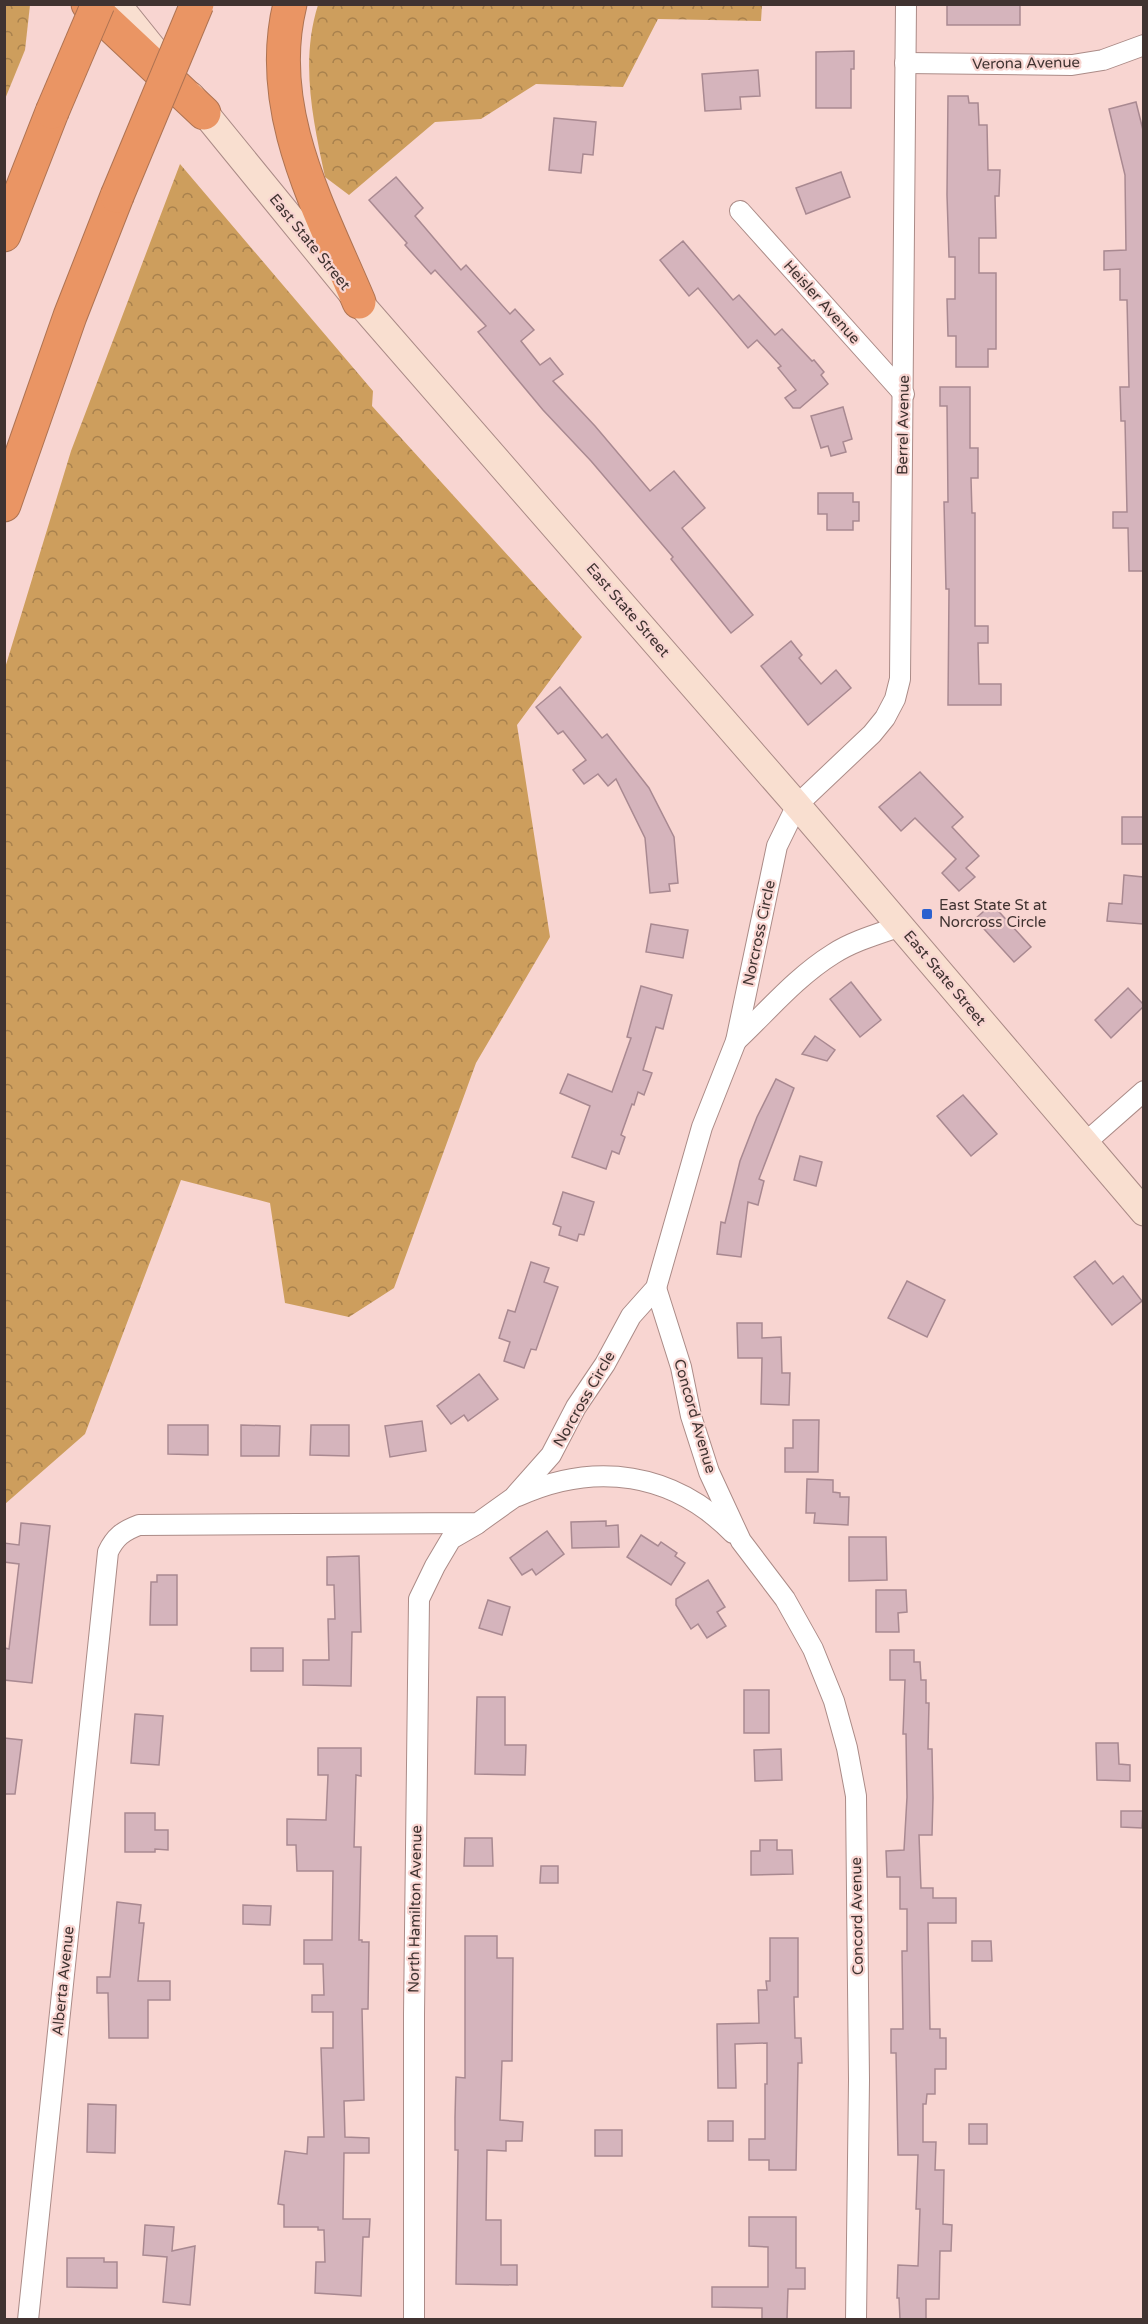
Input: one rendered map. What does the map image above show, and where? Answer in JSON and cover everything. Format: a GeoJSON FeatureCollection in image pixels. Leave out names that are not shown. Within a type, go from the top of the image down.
{"type":"FeatureCollection","features":[{"type":"Feature","properties":{"kind":"highway"},"geometry":{"type":"LineString","coordinates":[[88,4],[204,112]]}},
{"type":"Feature","properties":{"kind":"highway"},"geometry":{"type":"LineString","coordinates":[[4,235],[52,112],[98,4]]}},
{"type":"Feature","properties":{"kind":"highway"},"geometry":{"type":"LineString","coordinates":[[4,505],[70,316],[197,4]]}},
{"type":"Feature","properties":{"kind":"highway"},"geometry":{"type":"LineString","coordinates":[[290,4],[283,59],[284,89],[291,131],[302,165],[359,302]]}},
{"type":"Feature","properties":{"kind":"highway"},"geometry":{"type":"LineString","coordinates":[[4,207],[52,112]]}},
{"type":"Feature","properties":{"kind":"street","name":"East State Street"},"geometry":{"type":"LineString","coordinates":[[117,4],[359,302],[798,805],[1143,1212]]}},
{"type":"Feature","properties":{"kind":"street","name":"Berrel Avenue"},"geometry":{"type":"LineString","coordinates":[[798,805],[872,734],[885,718],[900,679],[906,4]]}},
{"type":"Feature","properties":{"kind":"street","name":"Verona Avenue"},"geometry":{"type":"LineString","coordinates":[[905,63],[1072,65],[1103,60],[1143,45]]}},
{"type":"Feature","properties":{"kind":"street","name":"Heisler Avenue"},"geometry":{"type":"LineString","coordinates":[[740,211],[904,394]]}},
{"type":"Feature","properties":{"kind":"street","name":"Norcross Circle"},"geometry":{"type":"LineString","coordinates":[[478,1523],[513,1498],[554,1451],[576,1407],[605,1364],[631,1316],[656,1288],[702,1127],[736,1041],[777,846],[798,805]]}},
{"type":"Feature","properties":{"kind":"street"},"geometry":{"type":"LineString","coordinates":[[736,1041],[806,973],[834,953],[901,926]]}},
{"type":"Feature","properties":{"kind":"street"},"geometry":{"type":"LineString","coordinates":[[1085,1143],[1143,1091]]}},
{"type":"Feature","properties":{"kind":"street","name":"Concord Avenue"},"geometry":{"type":"LineString","coordinates":[[656,1288],[681,1367],[691,1416],[709,1472],[741,1541]]}},
{"type":"Feature","properties":{"kind":"street","name":"Concord Avenue"},"geometry":{"type":"LineString","coordinates":[[513,1498],[542,1485],[573,1478],[604,1475],[636,1479],[663,1486],[692,1500],[718,1518],[741,1541],[785,1599],[813,1649],[834,1701],[847,1748],[856,1796],[859,2080],[856,2319]]}},
{"type":"Feature","properties":{"kind":"street","name":"Alberta Avenue"},"geometry":{"type":"LineString","coordinates":[[28,2319],[108,1552],[114,1540],[125,1530],[139,1525],[478,1523]]}},
{"type":"Feature","properties":{"kind":"street","name":"North Hamilton Avenue"},"geometry":{"type":"LineString","coordinates":[[414,2319],[414,2014],[419,1599],[451,1539],[478,1523]]}},
{"type":"Feature","properties":{"kind":"green space"},"geometry":{"type":"Polygon","coordinates":[[[5,4],[30,5],[25,50],[5,99],[5,4]]]}},
{"type":"Feature","properties":{"kind":"green space"},"geometry":{"type":"Polygon","coordinates":[[[318,4],[762,5],[761,21],[658,19],[623,87],[536,84],[481,119],[435,122],[349,195],[325,177],[316,134],[309,69],[313,26],[318,4]]]}},
{"type":"Feature","properties":{"kind":"green space"},"geometry":{"type":"Polygon","coordinates":[[[180,164],[373,391],[372,406],[582,637],[517,725],[550,937],[476,1063],[394,1288],[349,1317],[285,1303],[270,1203],[181,1180],[85,1434],[5,1504],[5,668],[71,451],[180,164]]]}},
{"type":"Feature","properties":{"kind":"building"},"geometry":{"type":"Polygon","coordinates":[[[947,4],[1020,4],[1020,25],[947,25],[947,4]]]}},
{"type":"Feature","properties":{"kind":"building"},"geometry":{"type":"Polygon","coordinates":[[[854,51],[854,69],[851,69],[851,108],[816,108],[816,52],[854,51]]]}},
{"type":"Feature","properties":{"kind":"building"},"geometry":{"type":"Polygon","coordinates":[[[758,70],[760,96],[740,97],[741,109],[705,111],[702,74],[758,70]]]}},
{"type":"Feature","properties":{"kind":"building"},"geometry":{"type":"Polygon","coordinates":[[[948,96],[968,96],[969,103],[978,103],[979,125],[987,125],[988,170],[1000,170],[999,196],[995,196],[996,238],[979,238],[979,273],[996,273],[996,349],[988,349],[988,367],[956,367],[956,336],[948,336],[947,299],[955,299],[955,257],[949,257],[948,96]]]}},
{"type":"Feature","properties":{"kind":"building"},"geometry":{"type":"Polygon","coordinates":[[[1136,102],[1143,130],[1143,571],[1129,571],[1128,528],[1113,528],[1113,512],[1127,512],[1125,421],[1121,421],[1120,387],[1129,387],[1127,300],[1120,300],[1120,269],[1104,270],[1104,251],[1126,250],[1125,175],[1109,109],[1136,102]]]}},
{"type":"Feature","properties":{"kind":"building"},"geometry":{"type":"Polygon","coordinates":[[[554,118],[596,122],[593,155],[583,154],[581,173],[549,170],[554,118]]]}},
{"type":"Feature","properties":{"kind":"building"},"geometry":{"type":"Polygon","coordinates":[[[841,172],[850,197],[806,214],[796,188],[841,172]]]}},
{"type":"Feature","properties":{"kind":"building"},"geometry":{"type":"Polygon","coordinates":[[[396,177],[423,208],[415,216],[461,270],[466,265],[510,314],[515,309],[534,330],[521,341],[540,365],[550,358],[563,374],[553,381],[650,491],[674,471],[705,508],[682,528],[753,615],[731,633],[671,559],[673,557],[591,461],[543,410],[478,332],[486,326],[435,270],[431,274],[369,200],[396,177]]]}},
{"type":"Feature","properties":{"kind":"building"},"geometry":{"type":"Polygon","coordinates":[[[683,241],[733,300],[739,295],[775,335],[782,329],[824,372],[821,375],[828,384],[800,408],[793,408],[785,398],[796,390],[778,368],[781,366],[757,340],[748,348],[698,288],[689,296],[660,260],[683,241]]]}},
{"type":"Feature","properties":{"kind":"building"},"geometry":{"type":"Polygon","coordinates":[[[940,387],[970,387],[970,448],[978,448],[978,478],[971,478],[972,513],[975,513],[975,626],[988,626],[988,643],[978,643],[979,684],[1001,684],[1001,705],[948,705],[949,589],[946,589],[944,502],[948,502],[947,406],[940,406],[940,387]]]}},
{"type":"Feature","properties":{"kind":"building"},"geometry":{"type":"Polygon","coordinates":[[[843,407],[852,439],[843,442],[846,452],[831,456],[828,446],[821,448],[811,416],[843,407]]]}},
{"type":"Feature","properties":{"kind":"building"},"geometry":{"type":"Polygon","coordinates":[[[818,493],[853,493],[853,502],[859,502],[859,521],[853,521],[853,530],[827,530],[827,514],[818,514],[818,493]]]}},
{"type":"Feature","properties":{"kind":"building"},"geometry":{"type":"Polygon","coordinates":[[[791,641],[802,655],[799,658],[821,684],[836,670],[851,688],[808,725],[761,666],[791,641]]]}},
{"type":"Feature","properties":{"kind":"building"},"geometry":{"type":"Polygon","coordinates":[[[560,687],[602,738],[607,734],[649,788],[674,837],[678,883],[669,884],[670,891],[650,893],[645,838],[616,779],[608,786],[598,774],[584,784],[573,770],[586,760],[563,731],[558,734],[536,707],[560,687]]]}},
{"type":"Feature","properties":{"kind":"building"},"geometry":{"type":"Polygon","coordinates":[[[920,772],[963,817],[952,827],[979,856],[966,868],[975,877],[959,891],[942,873],[956,859],[915,818],[901,831],[879,807],[920,772]]]}},
{"type":"Feature","properties":{"kind":"building"},"geometry":{"type":"Polygon","coordinates":[[[1122,817],[1143,817],[1143,844],[1122,844],[1122,817]]]}},
{"type":"Feature","properties":{"kind":"building"},"geometry":{"type":"Polygon","coordinates":[[[1124,875],[1143,877],[1143,924],[1107,921],[1109,903],[1122,904],[1124,875]]]}},
{"type":"Feature","properties":{"kind":"building"},"geometry":{"type":"Polygon","coordinates":[[[992,904],[1031,947],[1014,962],[975,919],[992,904]]]}},
{"type":"Feature","properties":{"kind":"building"},"geometry":{"type":"Polygon","coordinates":[[[651,924],[688,930],[683,958],[646,952],[651,924]]]}},
{"type":"Feature","properties":{"kind":"building"},"geometry":{"type":"Polygon","coordinates":[[[851,982],[881,1020],[860,1037],[830,999],[851,982]]]}},
{"type":"Feature","properties":{"kind":"building"},"geometry":{"type":"Polygon","coordinates":[[[641,986],[672,995],[663,1029],[656,1027],[643,1070],[652,1073],[644,1095],[638,1092],[621,1135],[625,1137],[619,1154],[612,1151],[606,1169],[572,1157],[590,1106],[560,1093],[568,1074],[612,1092],[631,1038],[627,1037],[641,986]]]}},
{"type":"Feature","properties":{"kind":"building"},"geometry":{"type":"Polygon","coordinates":[[[1128,988],[1143,1004],[1143,1007],[1111,1038],[1095,1020],[1128,988]]]}},
{"type":"Feature","properties":{"kind":"building"},"geometry":{"type":"Polygon","coordinates":[[[815,1036],[835,1050],[827,1061],[802,1054],[815,1036]]]}},
{"type":"Feature","properties":{"kind":"building"},"geometry":{"type":"Polygon","coordinates":[[[776,1079],[794,1088],[759,1179],[764,1181],[758,1205],[748,1202],[741,1257],[717,1254],[721,1222],[725,1223],[740,1161],[757,1117],[776,1079]]]}},
{"type":"Feature","properties":{"kind":"building"},"geometry":{"type":"Polygon","coordinates":[[[963,1095],[997,1134],[971,1156],[937,1116],[963,1095]]]}},
{"type":"Feature","properties":{"kind":"building"},"geometry":{"type":"Polygon","coordinates":[[[800,1156],[822,1162],[816,1186],[794,1180],[800,1156]]]}},
{"type":"Feature","properties":{"kind":"building"},"geometry":{"type":"Polygon","coordinates":[[[563,1192],[594,1202],[584,1235],[579,1234],[577,1241],[559,1235],[561,1227],[553,1224],[563,1192]]]}},
{"type":"Feature","properties":{"kind":"building"},"geometry":{"type":"Polygon","coordinates":[[[1095,1261],[1113,1284],[1123,1276],[1142,1301],[1112,1325],[1074,1277],[1095,1261]]]}},
{"type":"Feature","properties":{"kind":"building"},"geometry":{"type":"Polygon","coordinates":[[[531,1262],[549,1268],[544,1282],[558,1287],[536,1350],[531,1349],[524,1368],[504,1361],[510,1342],[499,1338],[508,1310],[515,1312],[531,1262]]]}},
{"type":"Feature","properties":{"kind":"building"},"geometry":{"type":"Polygon","coordinates":[[[907,1281],[945,1300],[927,1337],[888,1318],[907,1281]]]}},
{"type":"Feature","properties":{"kind":"building"},"geometry":{"type":"Polygon","coordinates":[[[737,1323],[762,1323],[762,1338],[781,1337],[782,1373],[790,1373],[789,1405],[761,1404],[762,1358],[738,1358],[737,1323]]]}},
{"type":"Feature","properties":{"kind":"building"},"geometry":{"type":"Polygon","coordinates":[[[479,1374],[498,1399],[468,1421],[464,1415],[451,1424],[437,1406],[479,1374]]]}},
{"type":"Feature","properties":{"kind":"building"},"geometry":{"type":"Polygon","coordinates":[[[793,1420],[819,1420],[818,1472],[785,1472],[785,1448],[793,1448],[793,1420]]]}},
{"type":"Feature","properties":{"kind":"building"},"geometry":{"type":"Polygon","coordinates":[[[422,1421],[426,1451],[390,1457],[385,1426],[422,1421]]]}},
{"type":"Feature","properties":{"kind":"building"},"geometry":{"type":"Polygon","coordinates":[[[168,1425],[208,1425],[208,1455],[168,1454],[168,1425]]]}},
{"type":"Feature","properties":{"kind":"building"},"geometry":{"type":"Polygon","coordinates":[[[241,1425],[280,1426],[279,1456],[241,1456],[241,1425]]]}},
{"type":"Feature","properties":{"kind":"building"},"geometry":{"type":"Polygon","coordinates":[[[311,1425],[349,1425],[349,1456],[310,1455],[311,1425]]]}},
{"type":"Feature","properties":{"kind":"building"},"geometry":{"type":"Polygon","coordinates":[[[807,1479],[833,1480],[833,1492],[840,1493],[840,1497],[849,1497],[848,1525],[814,1523],[815,1513],[806,1513],[807,1479]]]}},
{"type":"Feature","properties":{"kind":"building"},"geometry":{"type":"Polygon","coordinates":[[[606,1521],[606,1526],[618,1525],[619,1547],[572,1548],[571,1522],[606,1521]]]}},
{"type":"Feature","properties":{"kind":"building"},"geometry":{"type":"Polygon","coordinates":[[[21,1523],[50,1526],[32,1683],[4,1680],[5,1648],[9,1649],[19,1564],[4,1562],[4,1543],[19,1545],[21,1523]]]}},
{"type":"Feature","properties":{"kind":"building"},"geometry":{"type":"Polygon","coordinates":[[[547,1531],[564,1554],[536,1575],[532,1569],[522,1575],[510,1558],[547,1531]]]}},
{"type":"Feature","properties":{"kind":"building"},"geometry":{"type":"Polygon","coordinates":[[[641,1535],[658,1546],[661,1542],[677,1553],[675,1556],[685,1563],[671,1585],[627,1557],[641,1535]]]}},
{"type":"Feature","properties":{"kind":"building"},"geometry":{"type":"Polygon","coordinates":[[[849,1537],[886,1537],[887,1580],[849,1581],[849,1537]]]}},
{"type":"Feature","properties":{"kind":"building"},"geometry":{"type":"Polygon","coordinates":[[[359,1556],[361,1632],[352,1632],[351,1686],[303,1685],[303,1660],[329,1660],[328,1619],[335,1619],[334,1585],[327,1585],[327,1557],[359,1556]]]}},
{"type":"Feature","properties":{"kind":"building"},"geometry":{"type":"Polygon","coordinates":[[[157,1575],[177,1575],[177,1625],[150,1625],[151,1582],[157,1582],[157,1575]]]}},
{"type":"Feature","properties":{"kind":"building"},"geometry":{"type":"Polygon","coordinates":[[[708,1580],[725,1607],[717,1612],[726,1626],[707,1638],[698,1624],[691,1629],[676,1605],[676,1599],[708,1580]]]}},
{"type":"Feature","properties":{"kind":"building"},"geometry":{"type":"Polygon","coordinates":[[[876,1590],[906,1590],[907,1612],[898,1613],[899,1632],[876,1632],[876,1590]]]}},
{"type":"Feature","properties":{"kind":"building"},"geometry":{"type":"Polygon","coordinates":[[[488,1600],[510,1607],[502,1635],[479,1628],[488,1600]]]}},
{"type":"Feature","properties":{"kind":"building"},"geometry":{"type":"Polygon","coordinates":[[[251,1648],[283,1648],[283,1671],[251,1671],[251,1648]]]}},
{"type":"Feature","properties":{"kind":"building"},"geometry":{"type":"Polygon","coordinates":[[[890,1650],[914,1650],[914,1662],[920,1662],[921,1680],[926,1680],[926,1703],[929,1703],[928,1749],[932,1749],[932,1835],[919,1835],[921,1888],[933,1888],[933,1898],[956,1898],[956,1923],[928,1923],[930,2029],[940,2029],[940,2038],[946,2038],[946,2069],[935,2069],[935,2094],[927,2094],[926,2104],[923,2104],[923,2142],[936,2142],[935,2170],[944,2170],[943,2224],[952,2225],[951,2251],[940,2251],[939,2299],[926,2299],[926,2319],[900,2319],[899,2298],[897,2298],[898,2265],[918,2266],[920,2209],[916,2209],[918,2155],[898,2155],[896,2053],[891,2053],[891,2029],[903,2029],[902,1951],[907,1951],[907,1909],[900,1909],[900,1877],[887,1877],[886,1851],[904,1850],[907,1797],[906,1734],[903,1734],[905,1680],[890,1680],[890,1650]]]}},
{"type":"Feature","properties":{"kind":"building"},"geometry":{"type":"Polygon","coordinates":[[[744,1690],[769,1690],[769,1733],[744,1733],[744,1690]]]}},
{"type":"Feature","properties":{"kind":"building"},"geometry":{"type":"Polygon","coordinates":[[[477,1697],[505,1697],[505,1745],[526,1745],[525,1775],[475,1774],[477,1697]]]}},
{"type":"Feature","properties":{"kind":"building"},"geometry":{"type":"Polygon","coordinates":[[[135,1714],[163,1716],[159,1765],[131,1763],[135,1714]]]}},
{"type":"Feature","properties":{"kind":"building"},"geometry":{"type":"Polygon","coordinates":[[[4,1738],[22,1740],[15,1794],[4,1794],[4,1738]]]}},
{"type":"Feature","properties":{"kind":"building"},"geometry":{"type":"Polygon","coordinates":[[[1096,1743],[1118,1743],[1119,1764],[1130,1765],[1130,1781],[1097,1780],[1096,1743]]]}},
{"type":"Feature","properties":{"kind":"building"},"geometry":{"type":"Polygon","coordinates":[[[318,1748],[361,1748],[361,1776],[356,1775],[354,1847],[361,1847],[359,1940],[369,1942],[368,2009],[362,2009],[364,2100],[344,2101],[345,2137],[369,2138],[369,2153],[344,2153],[343,2219],[370,2219],[369,2237],[363,2237],[361,2296],[315,2293],[316,2262],[325,2262],[324,2230],[318,2230],[318,2227],[284,2227],[284,2205],[278,2204],[285,2151],[307,2154],[308,2137],[324,2137],[321,2048],[333,2048],[333,2012],[312,2012],[312,1995],[324,1995],[323,1964],[304,1964],[304,1940],[332,1940],[333,1871],[297,1871],[296,1845],[287,1845],[287,1819],[326,1820],[328,1775],[318,1775],[318,1748]]]}},
{"type":"Feature","properties":{"kind":"building"},"geometry":{"type":"Polygon","coordinates":[[[781,1749],[782,1780],[755,1781],[754,1750],[781,1749]]]}},
{"type":"Feature","properties":{"kind":"building"},"geometry":{"type":"Polygon","coordinates":[[[1121,1811],[1143,1811],[1142,1828],[1121,1827],[1121,1811]]]}},
{"type":"Feature","properties":{"kind":"building"},"geometry":{"type":"Polygon","coordinates":[[[125,1813],[155,1813],[155,1830],[168,1830],[168,1850],[125,1852],[125,1813]]]}},
{"type":"Feature","properties":{"kind":"building"},"geometry":{"type":"Polygon","coordinates":[[[465,1838],[492,1838],[493,1866],[464,1866],[465,1838]]]}},
{"type":"Feature","properties":{"kind":"building"},"geometry":{"type":"Polygon","coordinates":[[[760,1840],[777,1840],[777,1850],[792,1850],[793,1874],[751,1875],[751,1851],[760,1851],[760,1840]]]}},
{"type":"Feature","properties":{"kind":"building"},"geometry":{"type":"Polygon","coordinates":[[[541,1866],[558,1866],[558,1883],[540,1883],[541,1866]]]}},
{"type":"Feature","properties":{"kind":"building"},"geometry":{"type":"Polygon","coordinates":[[[117,1902],[141,1905],[139,1923],[144,1923],[138,1981],[170,1981],[170,2000],[148,2000],[148,2038],[109,2038],[108,1993],[97,1993],[97,1977],[110,1977],[117,1902]]]}},
{"type":"Feature","properties":{"kind":"building"},"geometry":{"type":"Polygon","coordinates":[[[243,1905],[271,1906],[270,1925],[243,1924],[243,1905]]]}},
{"type":"Feature","properties":{"kind":"building"},"geometry":{"type":"Polygon","coordinates":[[[465,1936],[497,1936],[497,1958],[513,1958],[512,2061],[502,2061],[500,2120],[523,2122],[522,2141],[506,2141],[506,2151],[487,2150],[486,2220],[501,2220],[501,2265],[517,2265],[517,2285],[456,2284],[458,2150],[455,2150],[456,2077],[465,2078],[465,1936]]]}},
{"type":"Feature","properties":{"kind":"building"},"geometry":{"type":"Polygon","coordinates":[[[770,1938],[798,1938],[798,1997],[794,1997],[795,2038],[801,2038],[802,2063],[798,2063],[796,2170],[769,2170],[769,2160],[749,2160],[749,2139],[765,2139],[767,2043],[735,2044],[736,2088],[718,2088],[717,2024],[759,2023],[758,1990],[767,1990],[766,1981],[770,1981],[770,1938]]]}},
{"type":"Feature","properties":{"kind":"building"},"geometry":{"type":"Polygon","coordinates":[[[972,1941],[991,1941],[992,1961],[972,1961],[972,1941]]]}},
{"type":"Feature","properties":{"kind":"building"},"geometry":{"type":"Polygon","coordinates":[[[88,2104],[116,2105],[115,2153],[87,2152],[88,2104]]]}},
{"type":"Feature","properties":{"kind":"building"},"geometry":{"type":"Polygon","coordinates":[[[708,2121],[733,2121],[733,2141],[708,2141],[708,2121]]]}},
{"type":"Feature","properties":{"kind":"building"},"geometry":{"type":"Polygon","coordinates":[[[969,2124],[987,2124],[987,2144],[969,2144],[969,2124]]]}},
{"type":"Feature","properties":{"kind":"building"},"geometry":{"type":"Polygon","coordinates":[[[595,2130],[622,2130],[622,2156],[595,2156],[595,2130]]]}},
{"type":"Feature","properties":{"kind":"building"},"geometry":{"type":"Polygon","coordinates":[[[749,2217],[796,2217],[796,2268],[805,2268],[805,2289],[788,2289],[787,2319],[762,2319],[762,2308],[712,2307],[712,2287],[768,2287],[768,2247],[749,2246],[749,2217]]]}},
{"type":"Feature","properties":{"kind":"building"},"geometry":{"type":"Polygon","coordinates":[[[145,2225],[174,2227],[172,2251],[195,2246],[190,2305],[163,2302],[167,2257],[143,2255],[145,2225]]]}},
{"type":"Feature","properties":{"kind":"building"},"geometry":{"type":"Polygon","coordinates":[[[67,2258],[104,2258],[104,2262],[117,2262],[117,2288],[67,2287],[67,2258]]]}},
{"type":"Feature","properties":{"kind":"place","name":"East State St at Norcross Circle"},"geometry":{"type":"Point","coordinates":[927,914]}}]}
